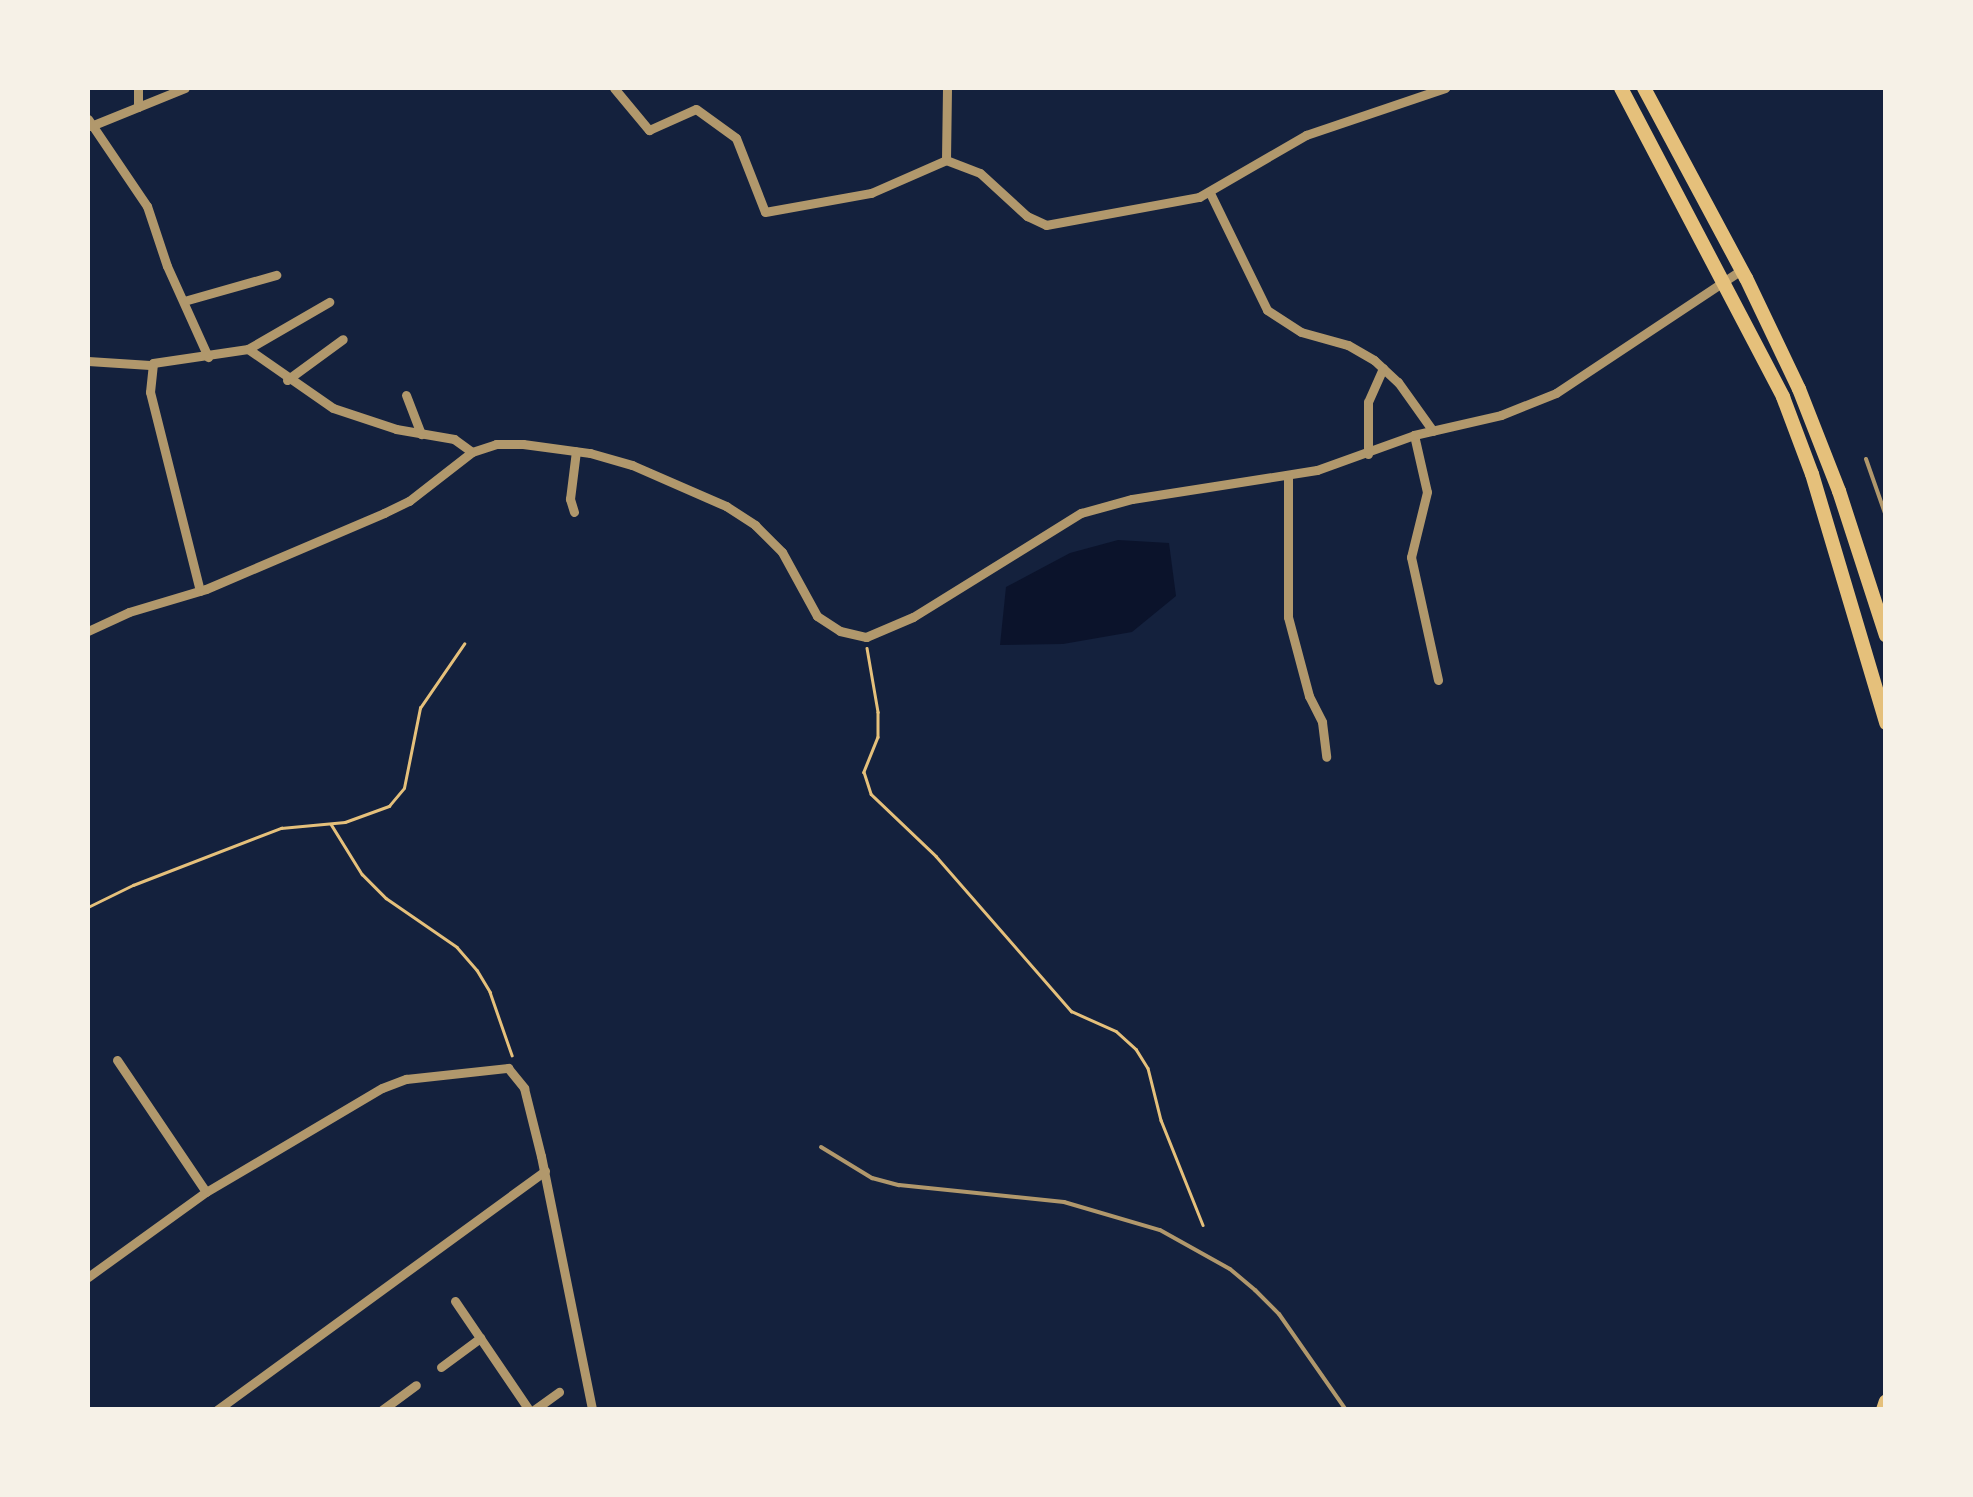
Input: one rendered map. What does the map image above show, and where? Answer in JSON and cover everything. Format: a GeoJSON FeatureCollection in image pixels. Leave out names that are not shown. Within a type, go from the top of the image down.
{"type":"FeatureCollection","features":[{"type":"Feature","properties":{"kind":"main road"},"geometry":{"type":"LineString","coordinates":[[1621,88],[1773,372],[1797,432],[1886,723]]}},
{"type":"Feature","properties":{"kind":"main road"},"geometry":{"type":"LineString","coordinates":[[1644,88],[1742,270],[1820,441],[1886,636]]}},
{"type":"Feature","properties":{"kind":"main road"},"geometry":{"type":"LineString","coordinates":[[1884,1410],[1886,1401]]}},
{"type":"Feature","properties":{"kind":"street"},"geometry":{"type":"LineString","coordinates":[[138,88],[138,107]]}},
{"type":"Feature","properties":{"kind":"street"},"geometry":{"type":"LineString","coordinates":[[185,88],[89,123],[147,206],[208,357]]}},
{"type":"Feature","properties":{"kind":"street"},"geometry":{"type":"LineString","coordinates":[[614,88],[648,130],[696,110],[736,138],[765,212],[871,194],[946,160],[980,173],[1040,224],[1156,206],[1210,193],[1306,134],[1445,88]]}},
{"type":"Feature","properties":{"kind":"street"},"geometry":{"type":"LineString","coordinates":[[946,160],[947,88]]}},
{"type":"Feature","properties":{"kind":"street"},"geometry":{"type":"LineString","coordinates":[[1210,193],[1267,310],[1301,332],[1348,345],[1383,368],[1432,431]]}},
{"type":"Feature","properties":{"kind":"street"},"geometry":{"type":"LineString","coordinates":[[88,631],[128,612],[200,591],[409,501],[472,452],[506,444],[576,451],[632,466],[726,506],[782,552],[817,616],[840,631],[866,637],[913,617],[1081,512],[1132,499],[1288,476],[1368,454],[1414,435],[1501,415],[1556,393],[1742,270]]}},
{"type":"Feature","properties":{"kind":"street"},"geometry":{"type":"LineString","coordinates":[[184,301],[276,275]]}},
{"type":"Feature","properties":{"kind":"street"},"geometry":{"type":"LineString","coordinates":[[88,361],[150,365],[191,354],[208,357],[248,349],[329,302]]}},
{"type":"Feature","properties":{"kind":"street"},"geometry":{"type":"LineString","coordinates":[[288,380],[343,339]]}},
{"type":"Feature","properties":{"kind":"street"},"geometry":{"type":"LineString","coordinates":[[248,349],[288,380],[359,419],[462,442],[472,452]]}},
{"type":"Feature","properties":{"kind":"street"},"geometry":{"type":"LineString","coordinates":[[150,365],[150,392],[200,591]]}},
{"type":"Feature","properties":{"kind":"street"},"geometry":{"type":"LineString","coordinates":[[1368,454],[1368,402],[1383,368]]}},
{"type":"Feature","properties":{"kind":"street"},"geometry":{"type":"LineString","coordinates":[[406,395],[421,434]]}},
{"type":"Feature","properties":{"kind":"street"},"geometry":{"type":"LineString","coordinates":[[1414,435],[1427,492],[1411,556],[1438,680]]}},
{"type":"Feature","properties":{"kind":"street"},"geometry":{"type":"LineString","coordinates":[[574,512],[570,499],[576,451]]}},
{"type":"Feature","properties":{"kind":"street"},"geometry":{"type":"LineString","coordinates":[[1288,476],[1288,617],[1309,696],[1322,722],[1326,758]]}},
{"type":"Feature","properties":{"kind":"street"},"geometry":{"type":"LineString","coordinates":[[117,1060],[206,1192]]}},
{"type":"Feature","properties":{"kind":"street"},"geometry":{"type":"LineString","coordinates":[[88,1277],[206,1192],[350,1106],[406,1079],[493,1066],[508,1068],[518,1076],[545,1171],[592,1410]]}},
{"type":"Feature","properties":{"kind":"street"},"geometry":{"type":"LineString","coordinates":[[216,1410],[545,1171]]}},
{"type":"Feature","properties":{"kind":"street"},"geometry":{"type":"LineString","coordinates":[[455,1301],[532,1410],[559,1392]]}},
{"type":"Feature","properties":{"kind":"street"},"geometry":{"type":"LineString","coordinates":[[441,1366],[480,1338]]}},
{"type":"Feature","properties":{"kind":"street"},"geometry":{"type":"LineString","coordinates":[[382,1410],[416,1385]]}},
{"type":"Feature","properties":{"kind":"lane"},"geometry":{"type":"LineString","coordinates":[[1866,458],[1886,516]]}},
{"type":"Feature","properties":{"kind":"lane"},"geometry":{"type":"LineString","coordinates":[[821,1147],[872,1178],[900,1185],[1064,1202],[1160,1230],[1230,1269],[1256,1290],[1279,1314],[1346,1410]]}},
{"type":"Feature","properties":{"kind":"path"},"geometry":{"type":"LineString","coordinates":[[866,637],[878,712],[878,738],[864,772],[871,794],[936,856],[1070,1011],[1116,1031],[1136,1049],[1148,1068],[1162,1120],[1204,1225]]}},
{"type":"Feature","properties":{"kind":"path"},"geometry":{"type":"LineString","coordinates":[[88,908],[133,885],[281,828],[330,824],[376,812],[400,794],[420,708],[464,644]]}},
{"type":"Feature","properties":{"kind":"path"},"geometry":{"type":"LineString","coordinates":[[330,824],[362,874],[386,898],[457,947],[477,970],[490,992],[518,1076]]}},
{"type":"Feature","properties":{"kind":"water"},"geometry":{"type":"Polygon","coordinates":[[[1118,540],[1169,543],[1176,596],[1132,632],[1063,644],[1000,645],[1006,587],[1070,553],[1118,540]]]}}]}
